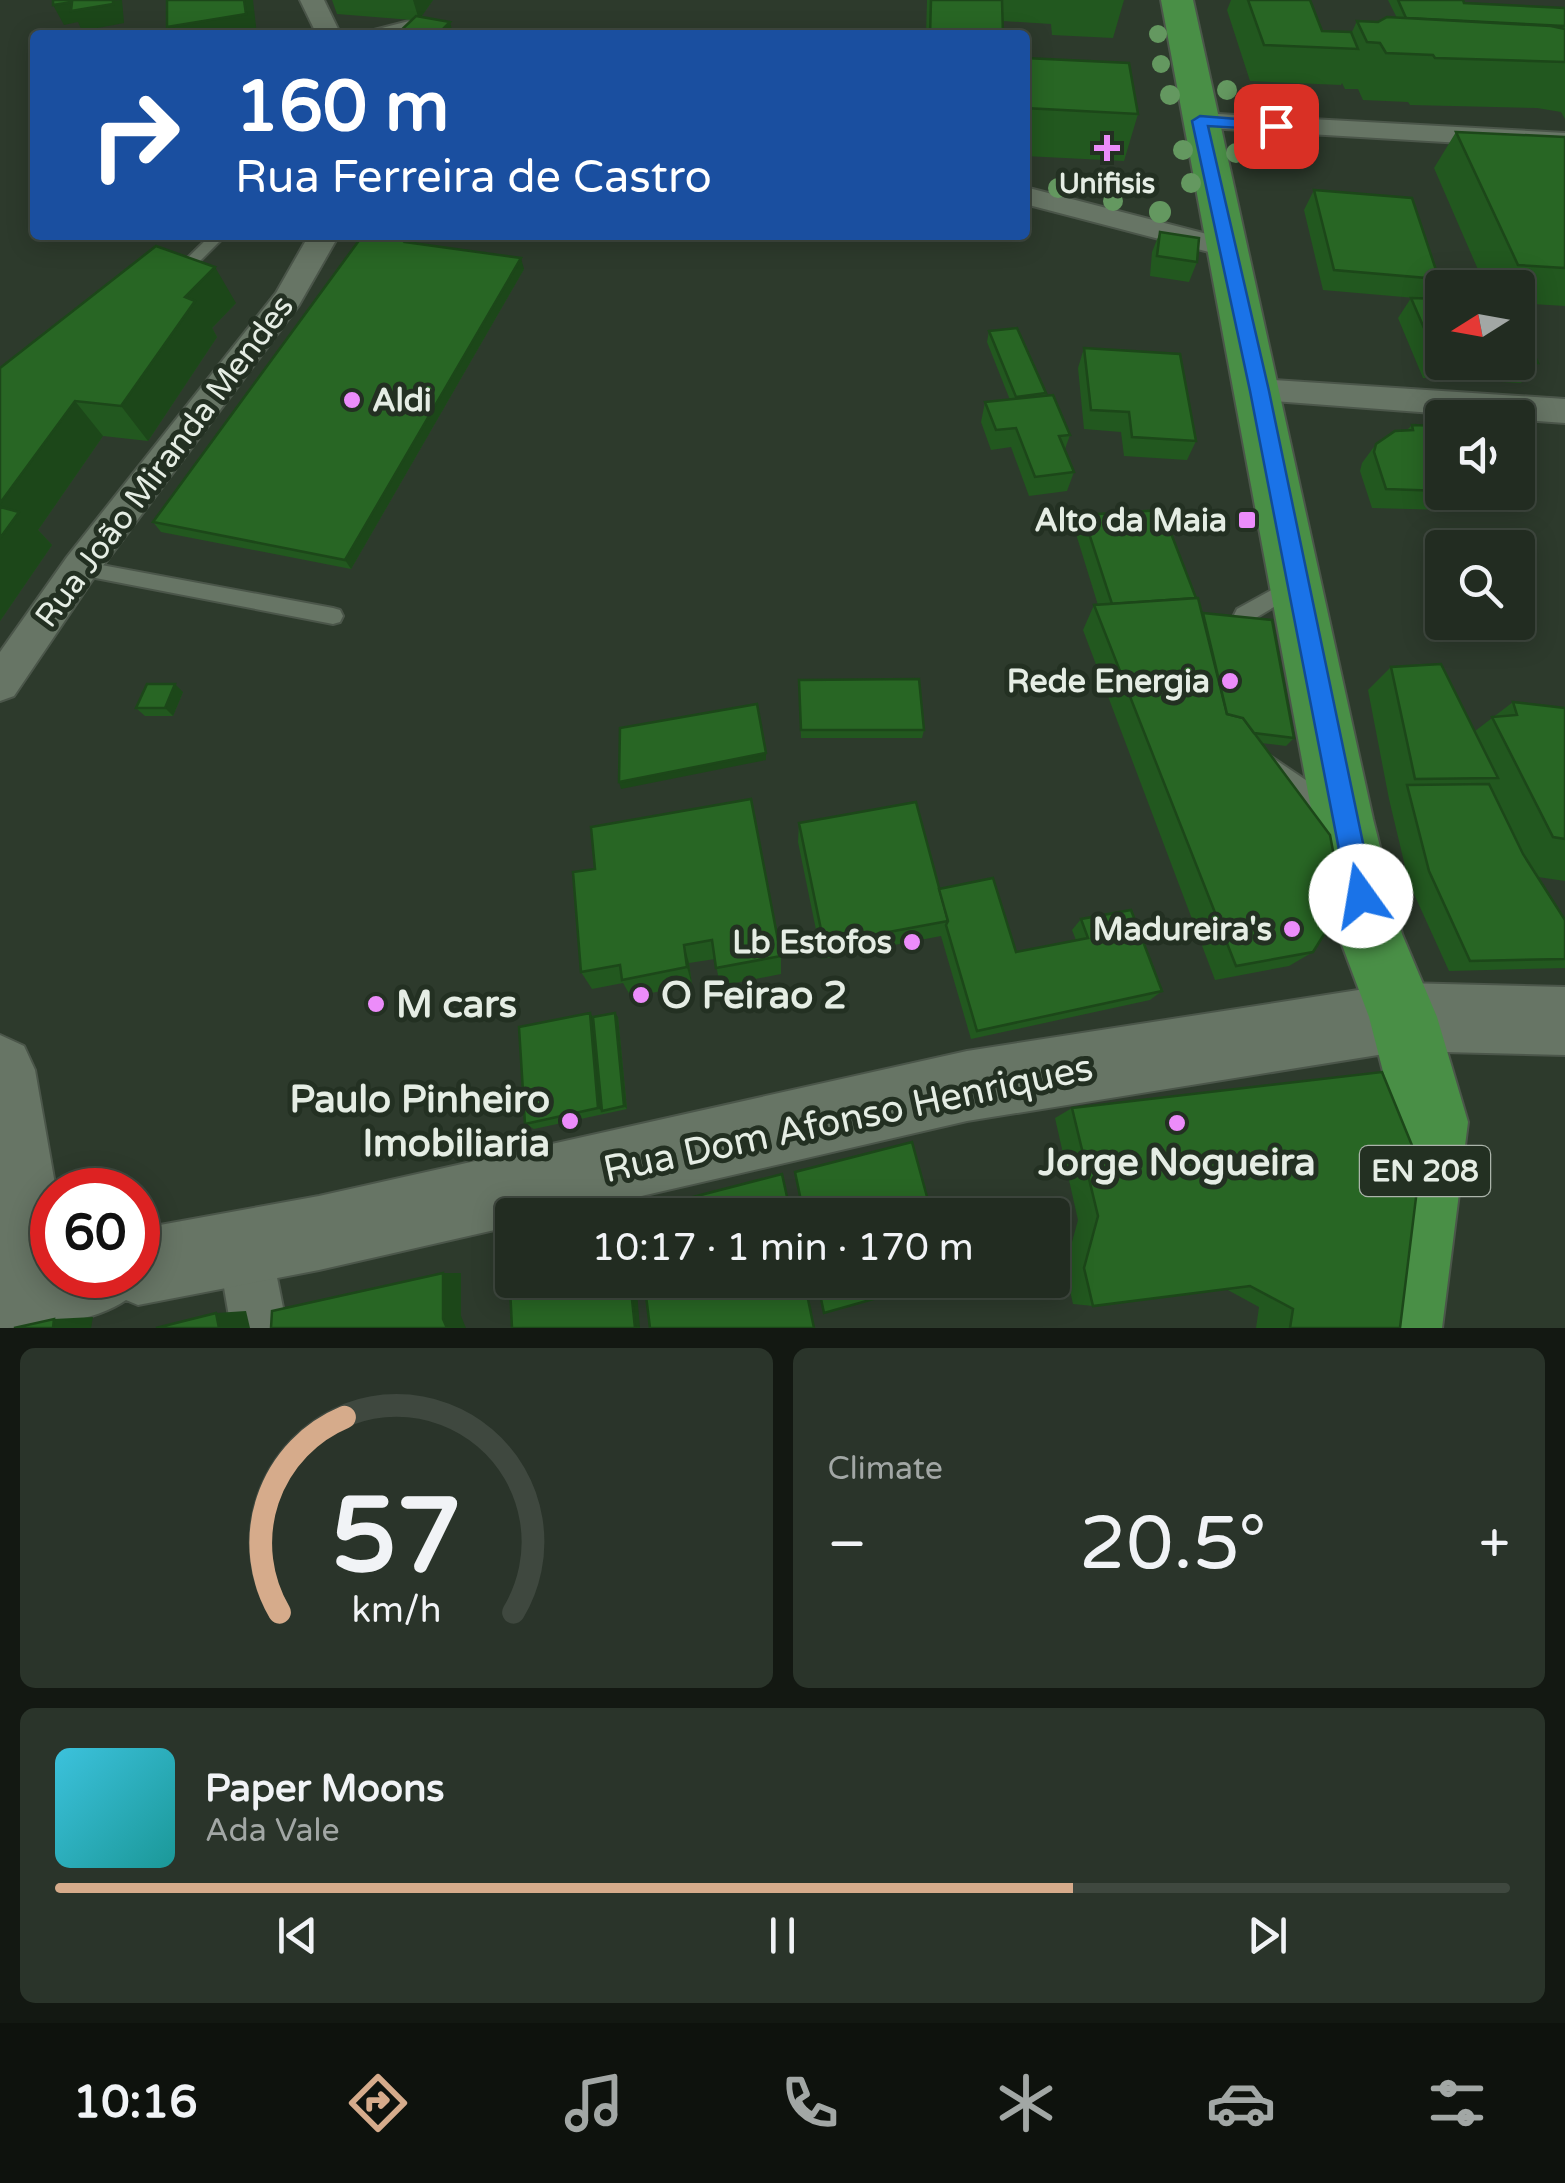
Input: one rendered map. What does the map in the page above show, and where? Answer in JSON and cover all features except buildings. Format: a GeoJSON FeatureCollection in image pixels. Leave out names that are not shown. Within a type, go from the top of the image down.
{"type":"FeatureCollection","features":[{"type":"Feature","properties":{"kind":"main road","name":"EN 208"},"geometry":{"type":"LineString","coordinates":[[1177,0],[1343,819],[1370,934],[1403,1017],[1432,1122],[1403,1328]]}},
{"type":"Feature","properties":{"kind":"main road","name":"Rua Dom Afonso Henriques"},"geometry":{"type":"LineString","coordinates":[[160,1264],[967,1086],[1403,1017],[1565,1021]]}},
{"type":"Feature","properties":{"kind":"main road"},"geometry":{"type":"LineString","coordinates":[[0,1070],[30,1221]]}},
{"type":"Feature","properties":{"kind":"street"},"geometry":{"type":"LineString","coordinates":[[312,0],[326,30]]}},
{"type":"Feature","properties":{"kind":"street"},"geometry":{"type":"LineString","coordinates":[[1200,121],[1565,141]]}},
{"type":"Feature","properties":{"kind":"street"},"geometry":{"type":"LineString","coordinates":[[1030,196],[1228,248]]}},
{"type":"Feature","properties":{"kind":"street","name":"Rua João Miranda Mendes"},"geometry":{"type":"LineString","coordinates":[[0,684],[80,568],[288,298],[321,240]]}},
{"type":"Feature","properties":{"kind":"street"},"geometry":{"type":"LineString","coordinates":[[1259,391],[1565,411]]}},
{"type":"Feature","properties":{"kind":"street"},"geometry":{"type":"LineString","coordinates":[[244,1247],[260,1328]]}},
{"type":"Feature","properties":{"kind":"lane"},"geometry":{"type":"LineString","coordinates":[[160,291],[213,240]]}},
{"type":"Feature","properties":{"kind":"lane"},"geometry":{"type":"LineString","coordinates":[[80,568],[333,616]]}},
{"type":"Feature","properties":{"kind":"lane"},"geometry":{"type":"LineString","coordinates":[[1252,668],[1244,616],[1296,584]]}},
{"type":"Feature","properties":{"kind":"lane"},"geometry":{"type":"LineString","coordinates":[[1264,744],[1266,764],[1343,819]]}},
{"type":"Feature","properties":{"kind":"place","name":"Unifisis"},"geometry":{"type":"Point","coordinates":[1107,148]}},
{"type":"Feature","properties":{"kind":"place","name":"Aldi"},"geometry":{"type":"Point","coordinates":[352,400]}},
{"type":"Feature","properties":{"kind":"place","name":"Alto da Maia"},"geometry":{"type":"Point","coordinates":[1247,520]}},
{"type":"Feature","properties":{"kind":"place","name":"Rede Energia"},"geometry":{"type":"Point","coordinates":[1230,681]}},
{"type":"Feature","properties":{"kind":"place","name":"Madureira's"},"geometry":{"type":"Point","coordinates":[1292,929]}},
{"type":"Feature","properties":{"kind":"place","name":"Lb Estofos"},"geometry":{"type":"Point","coordinates":[912,942]}},
{"type":"Feature","properties":{"kind":"place","name":"O Feirao 2"},"geometry":{"type":"Point","coordinates":[641,995]}},
{"type":"Feature","properties":{"kind":"place","name":"M cars"},"geometry":{"type":"Point","coordinates":[376,1004]}},
{"type":"Feature","properties":{"kind":"place","name":"Paulo Pinheiro Imobiliaria"},"geometry":{"type":"Point","coordinates":[570,1121]}},
{"type":"Feature","properties":{"kind":"place","name":"Jorge Nogueira"},"geometry":{"type":"Point","coordinates":[1177,1123]}},
{"type":"Feature","properties":{"kind":"route"},"geometry":{"type":"LineString","coordinates":[[1276,126],[1200,121],[1361,896]]}}]}
